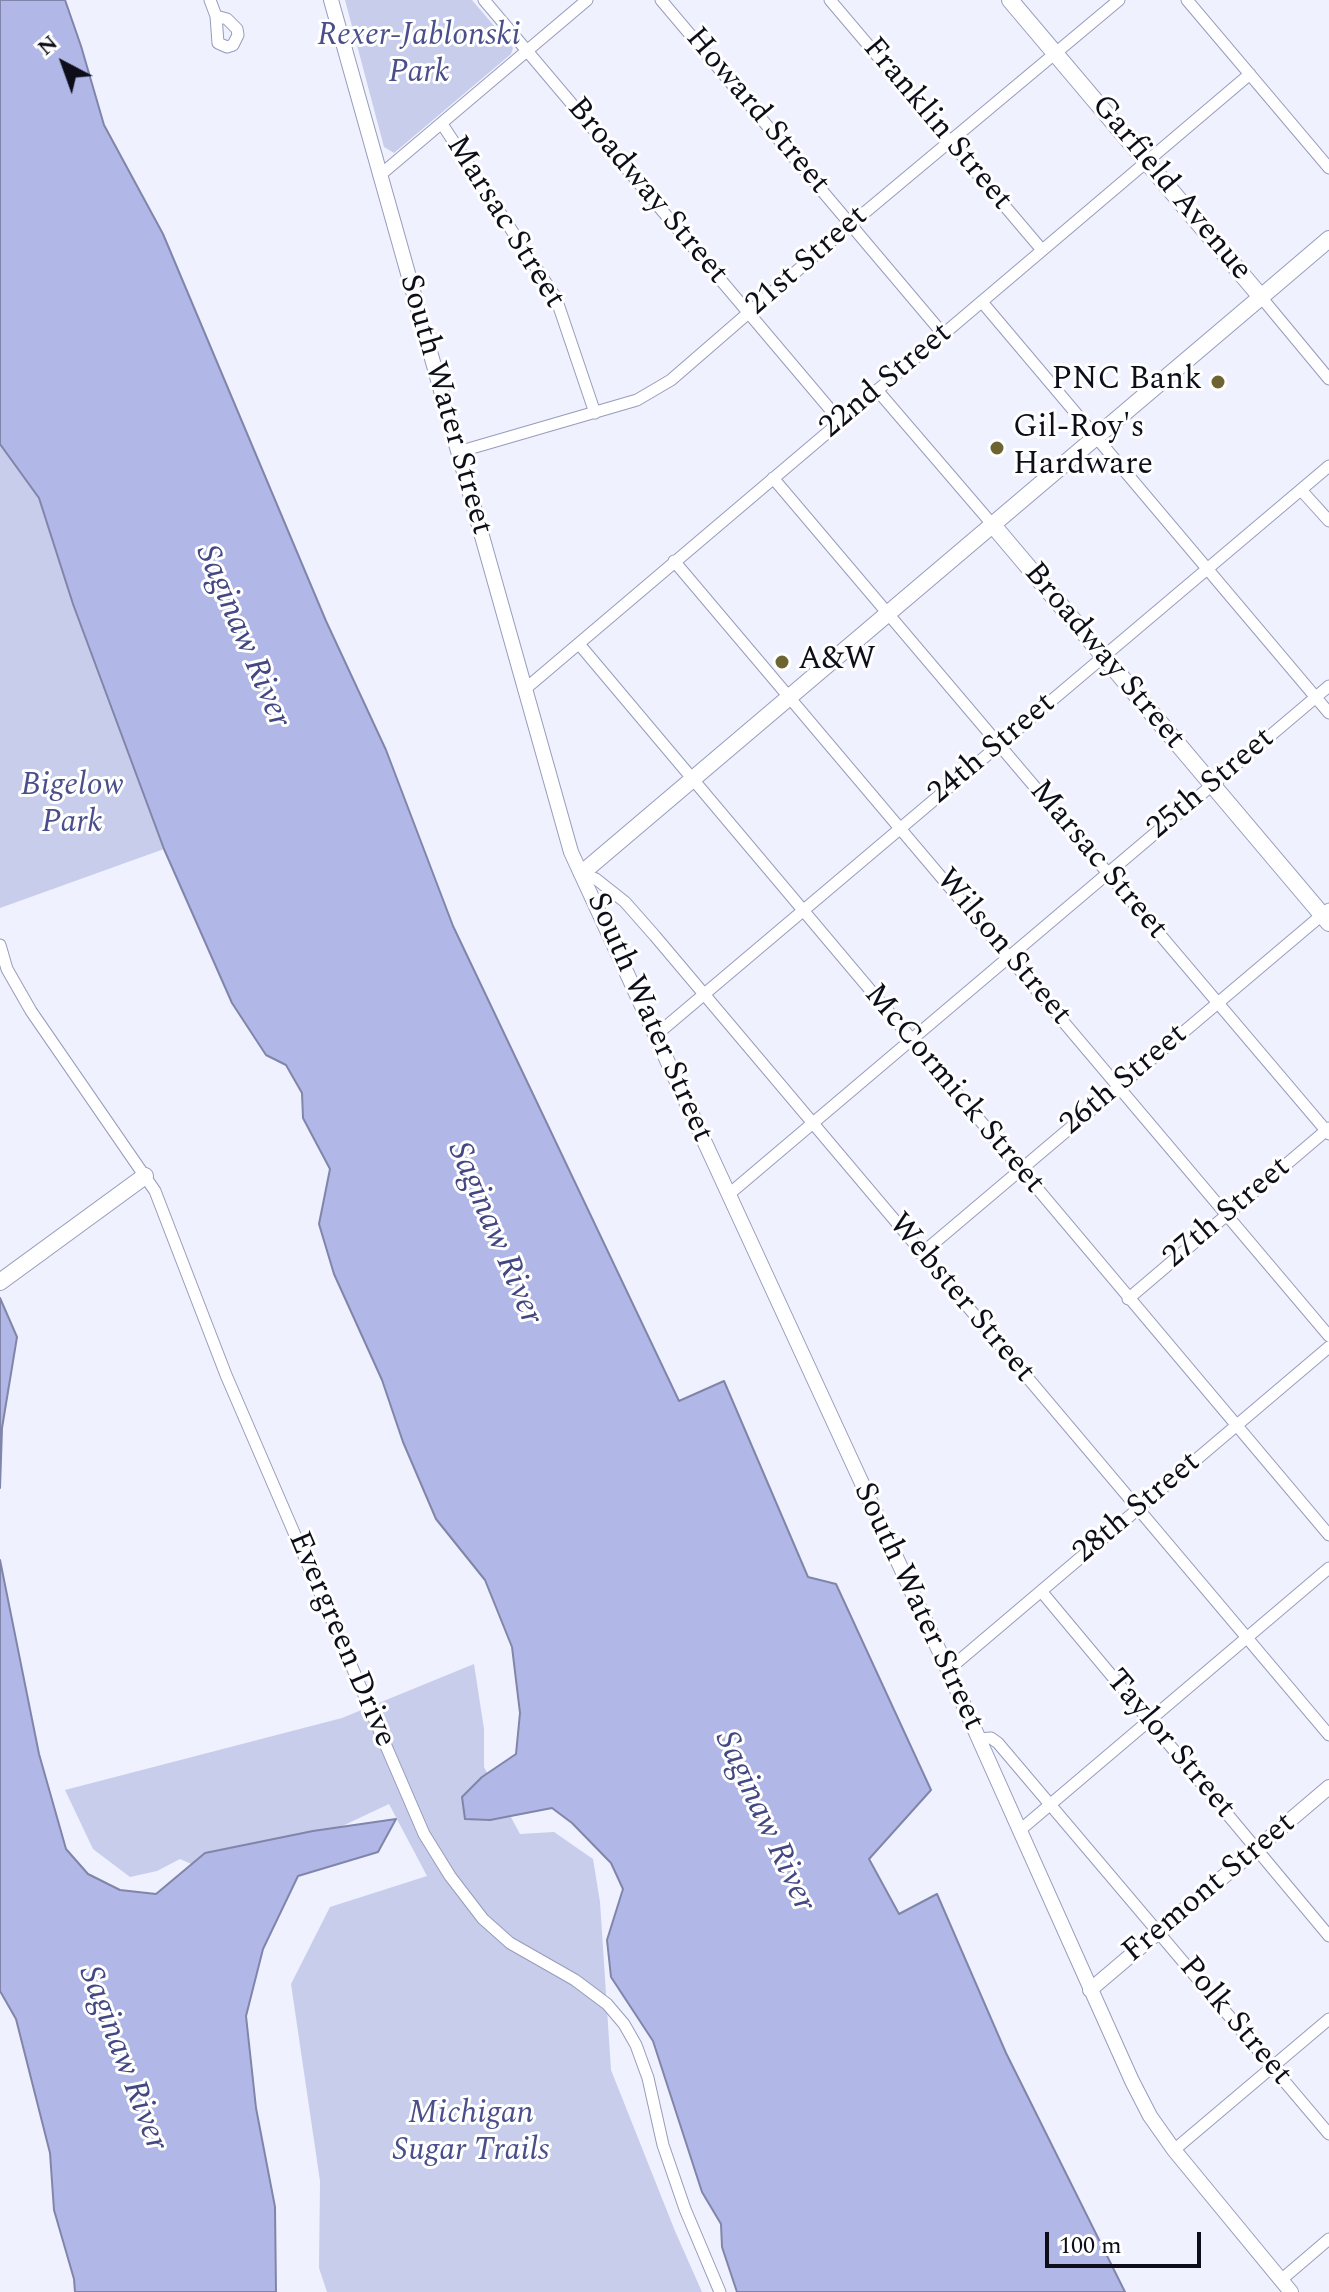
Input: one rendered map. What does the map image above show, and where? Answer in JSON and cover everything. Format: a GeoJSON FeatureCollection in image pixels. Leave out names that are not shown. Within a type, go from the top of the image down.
{"type":"FeatureCollection","features":[{"type":"Feature","properties":{"kind":"main road","name":"Garfield Avenue"},"geometry":{"type":"LineString","coordinates":[[1010,0],[1261,297]]}},
{"type":"Feature","properties":{"kind":"main road"},"geometry":{"type":"LineString","coordinates":[[582,873],[1329,239]]}},
{"type":"Feature","properties":{"kind":"main road","name":"Broadway Street"},"geometry":{"type":"LineString","coordinates":[[992,524],[1212,786],[1327,916]]}},
{"type":"Feature","properties":{"kind":"main road"},"geometry":{"type":"LineString","coordinates":[[0,1282],[145,1176]]}},
{"type":"Feature","properties":{"kind":"street"},"geometry":{"type":"LineString","coordinates":[[210,0],[216,16]]}},
{"type":"Feature","properties":{"kind":"street","name":"South Water Street"},"geometry":{"type":"LineString","coordinates":[[331,0],[571,852],[948,1670],[1144,2105],[1174,2150],[1291,2292]]}},
{"type":"Feature","properties":{"kind":"street","name":"Broadway Street"},"geometry":{"type":"LineString","coordinates":[[484,0],[840,421]]}},
{"type":"Feature","properties":{"kind":"street"},"geometry":{"type":"LineString","coordinates":[[379,176],[587,0]]}},
{"type":"Feature","properties":{"kind":"street","name":"Howard Street"},"geometry":{"type":"LineString","coordinates":[[661,0],[943,334]]}},
{"type":"Feature","properties":{"kind":"street","name":"Franklin Street"},"geometry":{"type":"LineString","coordinates":[[830,0],[1042,250]]}},
{"type":"Feature","properties":{"kind":"street","name":"21st Street"},"geometry":{"type":"LineString","coordinates":[[458,452],[637,400],[655,391],[1119,0]]}},
{"type":"Feature","properties":{"kind":"street"},"geometry":{"type":"LineString","coordinates":[[1187,0],[1329,168]]}},
{"type":"Feature","properties":{"kind":"street","name":"22nd Street"},"geometry":{"type":"LineString","coordinates":[[524,690],[1250,74]]}},
{"type":"Feature","properties":{"kind":"street","name":"Marsac Street"},"geometry":{"type":"LineString","coordinates":[[442,124],[556,298],[595,413]]}},
{"type":"Feature","properties":{"kind":"street","name":"Garfield Avenue"},"geometry":{"type":"LineString","coordinates":[[1261,297],[1329,379]]}},
{"type":"Feature","properties":{"kind":"street"},"geometry":{"type":"LineString","coordinates":[[982,302],[1329,713]]}},
{"type":"Feature","properties":{"kind":"street","name":"Broadway Street"},"geometry":{"type":"LineString","coordinates":[[877,390],[992,524]]}},
{"type":"Feature","properties":{"kind":"street","name":"24th Street"},"geometry":{"type":"LineString","coordinates":[[656,1035],[1329,466]]}},
{"type":"Feature","properties":{"kind":"street","name":"Marsac Street"},"geometry":{"type":"LineString","coordinates":[[773,478],[1328,1131]]}},
{"type":"Feature","properties":{"kind":"street"},"geometry":{"type":"LineString","coordinates":[[1301,490],[1329,521]]}},
{"type":"Feature","properties":{"kind":"street","name":"Wilson Street"},"geometry":{"type":"LineString","coordinates":[[674,561],[1329,1336]]}},
{"type":"Feature","properties":{"kind":"street","name":"McCormick Street"},"geometry":{"type":"LineString","coordinates":[[579,644],[1329,1535]]}},
{"type":"Feature","properties":{"kind":"street","name":"25th Street"},"geometry":{"type":"LineString","coordinates":[[728,1195],[1329,686]]}},
{"type":"Feature","properties":{"kind":"street","name":"Webster Street"},"geometry":{"type":"LineString","coordinates":[[582,873],[606,886],[625,902],[1329,1735]]}},
{"type":"Feature","properties":{"kind":"street","name":"26th Street"},"geometry":{"type":"LineString","coordinates":[[921,1254],[1217,1003],[1327,916]]}},
{"type":"Feature","properties":{"kind":"street","name":"Evergreen Drive"},"geometry":{"type":"LineString","coordinates":[[0,945],[7,969],[31,1011],[155,1191],[226,1375],[424,1834],[450,1876],[483,1919],[510,1943],[575,1980],[607,2004],[624,2024],[636,2045],[648,2078],[663,2145],[685,2209],[720,2292]]}},
{"type":"Feature","properties":{"kind":"street","name":"27th Street"},"geometry":{"type":"LineString","coordinates":[[1128,1299],[1328,1131]]}},
{"type":"Feature","properties":{"kind":"street","name":"28th Street"},"geometry":{"type":"LineString","coordinates":[[948,1670],[1329,1347]]}},
{"type":"Feature","properties":{"kind":"street"},"geometry":{"type":"LineString","coordinates":[[1019,1831],[1329,1568]]}},
{"type":"Feature","properties":{"kind":"street","name":"Taylor Street"},"geometry":{"type":"LineString","coordinates":[[1041,1591],[1329,1936]]}},
{"type":"Feature","properties":{"kind":"street","name":"Polk Street"},"geometry":{"type":"LineString","coordinates":[[978,1739],[991,1738],[998,1743],[1329,2134]]}},
{"type":"Feature","properties":{"kind":"street","name":"Fremont Street"},"geometry":{"type":"LineString","coordinates":[[1090,1990],[1329,1787]]}},
{"type":"Feature","properties":{"kind":"street"},"geometry":{"type":"LineString","coordinates":[[1174,2150],[1329,2019]]}},
{"type":"Feature","properties":{"kind":"street"},"geometry":{"type":"LineString","coordinates":[[1281,2280],[1329,2239]]}},
{"type":"Feature","properties":{"kind":"green space","name":"Rexer-Jablonski Park"},"geometry":{"type":"Polygon","coordinates":[[[345,0],[472,0],[513,48],[511,54],[394,153],[384,147],[345,0]]]}},
{"type":"Feature","properties":{"kind":"green space","name":"Bigelow Park"},"geometry":{"type":"Polygon","coordinates":[[[0,444],[39,498],[73,604],[164,849],[0,908],[0,444]]]}},
{"type":"Feature","properties":{"kind":"green space","name":"Michigan Sugar Trails"},"geometry":{"type":"Polygon","coordinates":[[[474,1664],[484,1729],[484,1767],[520,1834],[554,1832],[593,1859],[600,1902],[611,2070],[702,2292],[327,2292],[319,2268],[320,2181],[291,1984],[330,1907],[427,1876],[389,1804],[228,1880],[180,1859],[157,1871],[130,1877],[93,1849],[65,1790],[342,1718],[474,1664]]]}},
{"type":"Feature","properties":{"kind":"water","name":"Saginaw River"},"geometry":{"type":"Polygon","coordinates":[[[0,0],[65,0],[104,125],[163,234],[326,621],[386,750],[453,926],[679,1401],[724,1381],[808,1577],[836,1584],[931,1790],[869,1859],[899,1914],[937,1894],[1006,2053],[1125,2292],[737,2292],[722,2247],[721,2224],[702,2192],[653,2041],[611,1977],[607,1940],[623,1889],[611,1863],[572,1823],[552,1808],[490,1820],[465,1819],[462,1797],[482,1777],[516,1754],[520,1713],[512,1647],[485,1580],[436,1519],[403,1442],[382,1380],[334,1274],[319,1224],[330,1169],[303,1118],[302,1093],[286,1065],[266,1055],[232,1003],[164,849],[73,604],[39,498],[0,444],[0,0]]]}},
{"type":"Feature","properties":{"kind":"water"},"geometry":{"type":"Polygon","coordinates":[[[0,1298],[17,1337],[2,1428],[0,1488],[0,1298]]]}},
{"type":"Feature","properties":{"kind":"water","name":"Saginaw River"},"geometry":{"type":"Polygon","coordinates":[[[0,1560],[39,1754],[66,1849],[88,1874],[120,1890],[156,1894],[205,1853],[313,1831],[396,1819],[378,1852],[298,1876],[263,1949],[246,2016],[256,2108],[275,2207],[276,2292],[75,2292],[54,2210],[50,2153],[16,2019],[0,1991],[0,1560]]]}},
{"type":"Feature","properties":{"kind":"place","name":"PNC Bank"},"geometry":{"type":"Point","coordinates":[1218,382]}},
{"type":"Feature","properties":{"kind":"place","name":"Gil-Roy's Hardware"},"geometry":{"type":"Point","coordinates":[997,448]}},
{"type":"Feature","properties":{"kind":"place","name":"A&W"},"geometry":{"type":"Point","coordinates":[782,662]}}]}
